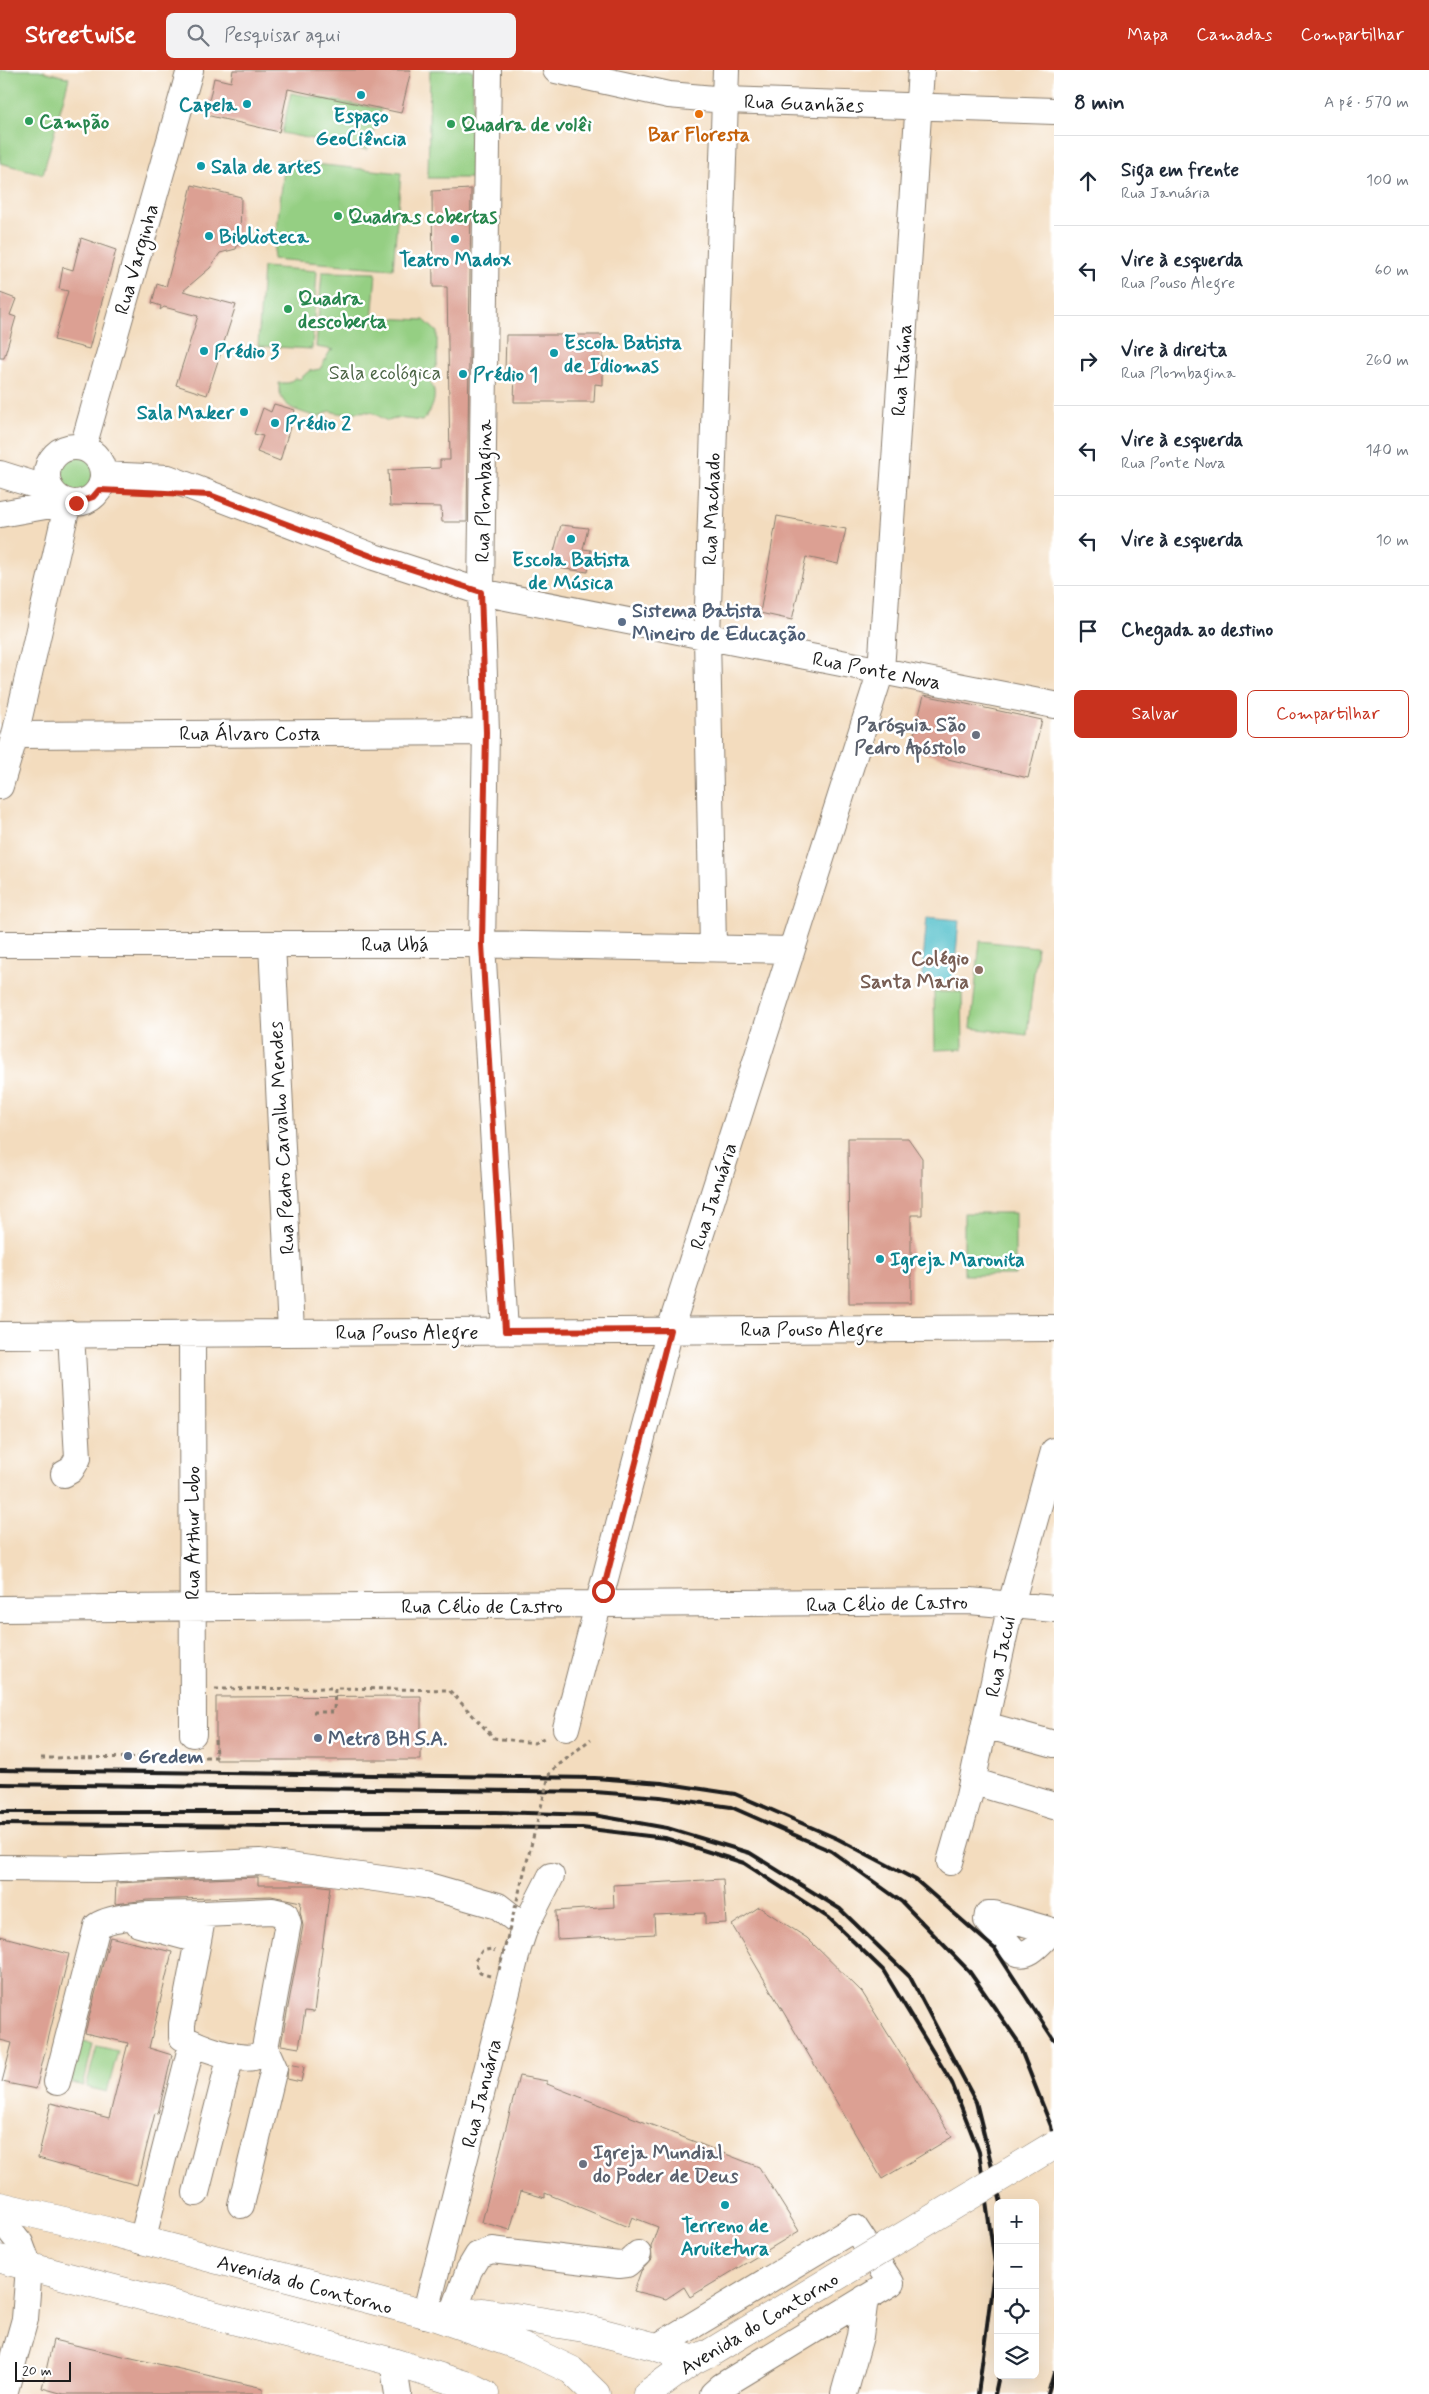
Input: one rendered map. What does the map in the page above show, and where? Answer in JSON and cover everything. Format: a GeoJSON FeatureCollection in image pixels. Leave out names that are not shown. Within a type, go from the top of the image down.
{"type":"FeatureCollection","features":[{"type":"Feature","properties":{"kind":"main road","name":"Avenida do Contorno"},"geometry":{"type":"LineString","coordinates":[[647,2394],[702,2356],[1054,2145]]}},
{"type":"Feature","properties":{"kind":"main road","name":"Avenida do Contorno"},"geometry":{"type":"LineString","coordinates":[[0,2206],[437,2315],[525,2348],[572,2370],[596,2394]]}},
{"type":"Feature","properties":{"kind":"main road"},"geometry":{"type":"LineString","coordinates":[[0,2260],[393,2362],[469,2386],[485,2394]]}},
{"type":"Feature","properties":{"kind":"main road"},"geometry":{"type":"LineString","coordinates":[[437,2315],[483,2312],[566,2325],[702,2356]]}},
{"type":"Feature","properties":{"kind":"street","name":"Rua Varginha"},"geometry":{"type":"LineString","coordinates":[[83,447],[190,70]]}},
{"type":"Feature","properties":{"kind":"street","name":"Rua Plombagina"},"geometry":{"type":"LineString","coordinates":[[488,70],[481,592],[486,732],[482,944],[505,1331]]}},
{"type":"Feature","properties":{"kind":"street","name":"Rua Guanhães"},"geometry":{"type":"LineString","coordinates":[[556,70],[669,95],[725,100],[919,108],[1054,111]]}},
{"type":"Feature","properties":{"kind":"street","name":"Rua Machado"},"geometry":{"type":"LineString","coordinates":[[713,948],[707,636],[726,70]]}},
{"type":"Feature","properties":{"kind":"street","name":"Rua Itaúna"},"geometry":{"type":"LineString","coordinates":[[881,671],[921,70]]}},
{"type":"Feature","properties":{"kind":"street"},"geometry":{"type":"LineString","coordinates":[[0,462],[16,462],[55,487],[85,501],[101,482],[97,458],[83,447],[75,446],[60,450],[49,462],[55,487],[15,735],[0,786]]}},
{"type":"Feature","properties":{"kind":"street"},"geometry":{"type":"LineString","coordinates":[[0,474],[55,487]]}},
{"type":"Feature","properties":{"kind":"street","name":"Rua Ponte Nova"},"geometry":{"type":"LineString","coordinates":[[101,482],[210,495],[374,557],[481,592],[1054,705]]}},
{"type":"Feature","properties":{"kind":"street"},"geometry":{"type":"LineString","coordinates":[[0,514],[55,487]]}},
{"type":"Feature","properties":{"kind":"street","name":"Rua Januária"},"geometry":{"type":"LineString","coordinates":[[566,1728],[670,1330],[881,671]]}},
{"type":"Feature","properties":{"kind":"street","name":"Rua Álvaro Costa"},"geometry":{"type":"LineString","coordinates":[[15,735],[486,732]]}},
{"type":"Feature","properties":{"kind":"street","name":"Rua Ubá"},"geometry":{"type":"LineString","coordinates":[[0,944],[482,944],[791,950]]}},
{"type":"Feature","properties":{"kind":"street","name":"Rua Pedro Carvalho Mendes"},"geometry":{"type":"LineString","coordinates":[[272,944],[291,1332]]}},
{"type":"Feature","properties":{"kind":"street","name":"Rua Pouso Alegre"},"geometry":{"type":"LineString","coordinates":[[0,1335],[1054,1328]]}},
{"type":"Feature","properties":{"kind":"street","name":"Rua Arthur Lobo"},"geometry":{"type":"LineString","coordinates":[[192,1333],[194,1734]]}},
{"type":"Feature","properties":{"kind":"street"},"geometry":{"type":"LineString","coordinates":[[64,1474],[71,1470],[78,1458],[71,1334]]}},
{"type":"Feature","properties":{"kind":"street","name":"Rua Jacuí"},"geometry":{"type":"LineString","coordinates":[[950,1862],[972,1781],[1011,1604],[1054,1452]]}},
{"type":"Feature","properties":{"kind":"street","name":"Rua Célio de Castro"},"geometry":{"type":"LineString","coordinates":[[0,1609],[192,1606],[599,1606],[970,1602],[1054,1609]]}},
{"type":"Feature","properties":{"kind":"street"},"geometry":{"type":"LineString","coordinates":[[985,1725],[1054,1744]]}},
{"type":"Feature","properties":{"kind":"street"},"geometry":{"type":"LineString","coordinates":[[972,1781],[1054,1806]]}},
{"type":"Feature","properties":{"kind":"street"},"geometry":{"type":"LineString","coordinates":[[0,1868],[98,1869],[260,1862],[425,1885],[498,1906],[525,1927]]}},
{"type":"Feature","properties":{"kind":"street","name":"Rua Januária"},"geometry":{"type":"LineString","coordinates":[[437,2315],[525,1927],[551,1876]]}},
{"type":"Feature","properties":{"kind":"street"},"geometry":{"type":"LineString","coordinates":[[57,2082],[97,1926],[106,1920],[139,1916],[272,1911],[285,1914],[288,1924],[266,2048],[259,2056],[248,2058],[192,2044],[182,2037],[182,2024],[203,1914]]}},
{"type":"Feature","properties":{"kind":"street"},"geometry":{"type":"LineString","coordinates":[[119,1919],[198,1940]]}},
{"type":"Feature","properties":{"kind":"street"},"geometry":{"type":"LineString","coordinates":[[142,2241],[192,2044]]}},
{"type":"Feature","properties":{"kind":"street"},"geometry":{"type":"LineString","coordinates":[[241,2204],[274,2068],[266,2048]]}},
{"type":"Feature","properties":{"kind":"street"},"geometry":{"type":"LineString","coordinates":[[196,2193],[231,2055]]}},
{"type":"Feature","properties":{"kind":"street"},"geometry":{"type":"LineString","coordinates":[[0,2218],[20,2243],[29,2267],[25,2319],[4,2394]]}},
{"type":"Feature","properties":{"kind":"street","name":"Avenida do Contorno"},"geometry":{"type":"LineString","coordinates":[[657,2347],[855,2228],[891,2283],[722,2386],[713,2394]]}},
{"type":"Feature","properties":{"kind":"street"},"geometry":{"type":"LineString","coordinates":[[437,2315],[478,2255],[492,2250],[619,2265],[627,2264],[638,2254]]}},
{"type":"Feature","properties":{"kind":"street"},"geometry":{"type":"LineString","coordinates":[[844,2394],[860,2336],[865,2298]]}},
{"type":"Feature","properties":{"kind":"street"},"geometry":{"type":"LineString","coordinates":[[393,2362],[398,2394]]}},
{"type":"Feature","properties":{"kind":"path"},"geometry":{"type":"LineString","coordinates":[[313,1712],[334,1712],[335,1688],[449,1690],[494,1738],[534,1743],[566,1728]]}},
{"type":"Feature","properties":{"kind":"path"},"geometry":{"type":"LineString","coordinates":[[499,1970],[550,1772],[591,1739]]}},
{"type":"Feature","properties":{"kind":"green space","name":"Campão"},"geometry":{"type":"Polygon","coordinates":[[[0,70],[39,70],[69,78],[43,174],[0,163],[0,70]]]}},
{"type":"Feature","properties":{"kind":"green space","name":"Quadra de volêi"},"geometry":{"type":"Polygon","coordinates":[[[430,70],[473,70],[473,178],[428,178],[430,70]]]}},
{"type":"Feature","properties":{"kind":"green space"},"geometry":{"type":"Polygon","coordinates":[[[291,93],[381,109],[367,150],[282,133],[291,93]]]}},
{"type":"Feature","properties":{"kind":"green space","name":"Quadras cobertas"},"geometry":{"type":"Polygon","coordinates":[[[285,161],[401,173],[393,269],[273,259],[285,161]]]}},
{"type":"Feature","properties":{"kind":"green space","name":"Quadra descoberta"},"geometry":{"type":"Polygon","coordinates":[[[263,267],[317,271],[312,349],[258,346],[263,267]]]}},
{"type":"Feature","properties":{"kind":"green space","name":"Sala ecológica"},"geometry":{"type":"Polygon","coordinates":[[[322,272],[376,273],[372,321],[379,322],[381,318],[424,320],[437,332],[437,364],[428,380],[434,390],[434,401],[422,421],[398,418],[388,421],[372,413],[364,412],[336,413],[330,411],[318,417],[291,407],[282,398],[279,383],[288,383],[295,378],[300,379],[309,371],[320,369],[330,351],[334,350],[316,347],[322,272]]]}},
{"type":"Feature","properties":{"kind":"green space"},"geometry":{"type":"Polygon","coordinates":[[[74,452],[86,456],[92,462],[96,474],[92,486],[86,492],[74,496],[62,492],[56,486],[52,474],[56,462],[62,456],[74,452]]]}},
{"type":"Feature","properties":{"kind":"green space"},"geometry":{"type":"Polygon","coordinates":[[[980,941],[1037,947],[1027,1035],[971,1028],[980,941]]]}},
{"type":"Feature","properties":{"kind":"green space"},"geometry":{"type":"Polygon","coordinates":[[[934,992],[962,992],[963,1049],[935,1050],[934,992]]]}},
{"type":"Feature","properties":{"kind":"green space"},"geometry":{"type":"Polygon","coordinates":[[[964,1213],[1015,1213],[1015,1275],[964,1275],[964,1213]]]}},
{"type":"Feature","properties":{"kind":"green space"},"geometry":{"type":"Polygon","coordinates":[[[73,2040],[93,2044],[83,2086],[62,2080],[73,2040]]]}},
{"type":"Feature","properties":{"kind":"green space"},"geometry":{"type":"Polygon","coordinates":[[[97,2046],[118,2051],[107,2092],[86,2087],[97,2046]]]}},
{"type":"Feature","properties":{"kind":"water"},"geometry":{"type":"Polygon","coordinates":[[[927,917],[959,920],[953,987],[921,984],[927,917]]]}},
{"type":"Feature","properties":{"kind":"building"},"geometry":{"type":"Polygon","coordinates":[[[233,70],[411,70],[401,113],[288,89],[279,132],[206,115],[214,78],[231,82],[233,70]]]}},
{"type":"Feature","properties":{"kind":"building"},"geometry":{"type":"Polygon","coordinates":[[[192,185],[241,197],[240,239],[236,249],[220,253],[210,268],[183,291],[236,305],[207,395],[176,385],[198,316],[164,307],[160,310],[161,306],[152,303],[157,284],[166,287],[192,185]]]}},
{"type":"Feature","properties":{"kind":"building","name":"Prédio 1"},"geometry":{"type":"Polygon","coordinates":[[[471,189],[467,522],[442,522],[441,507],[390,506],[388,470],[440,468],[440,460],[450,460],[447,287],[433,287],[432,191],[471,189]]]}},
{"type":"Feature","properties":{"kind":"building"},"geometry":{"type":"Polygon","coordinates":[[[81,238],[116,250],[89,349],[54,340],[68,291],[59,289],[63,267],[73,270],[81,238]]]}},
{"type":"Feature","properties":{"kind":"building"},"geometry":{"type":"Polygon","coordinates":[[[0,293],[16,299],[10,315],[16,317],[4,358],[0,358],[0,293]]]}},
{"type":"Feature","properties":{"kind":"building","name":"Escola Batista de Idiomas"},"geometry":{"type":"Polygon","coordinates":[[[506,335],[603,335],[603,385],[595,384],[594,402],[514,402],[515,371],[505,371],[506,335]]]}},
{"type":"Feature","properties":{"kind":"building","name":"Prédio 2"},"geometry":{"type":"Polygon","coordinates":[[[274,404],[295,410],[280,461],[257,452],[263,436],[254,434],[263,408],[271,412],[274,404]]]}},
{"type":"Feature","properties":{"kind":"building"},"geometry":{"type":"Polygon","coordinates":[[[777,516],[846,529],[838,564],[806,557],[792,620],[760,613],[777,516]]]}},
{"type":"Feature","properties":{"kind":"building","name":"Escola Batista de Música"},"geometry":{"type":"Polygon","coordinates":[[[561,525],[588,528],[583,549],[591,550],[588,572],[550,567],[561,525]]]}},
{"type":"Feature","properties":{"kind":"building","name":"Paróquia São Pedro Apóstolo"},"geometry":{"type":"Polygon","coordinates":[[[924,695],[1042,720],[1028,778],[910,750],[924,695]]]}},
{"type":"Feature","properties":{"kind":"building","name":"Igreja Maronita"},"geometry":{"type":"Polygon","coordinates":[[[848,1138],[908,1138],[922,1158],[922,1215],[911,1215],[911,1303],[849,1303],[848,1138]]]}},
{"type":"Feature","properties":{"kind":"building","name":"Metrô BH S.A."},"geometry":{"type":"Polygon","coordinates":[[[421,1696],[421,1760],[216,1760],[216,1697],[421,1696]]]}},
{"type":"Feature","properties":{"kind":"building"},"geometry":{"type":"Polygon","coordinates":[[[258,1877],[258,1885],[315,1885],[330,1887],[314,2012],[305,2011],[299,2048],[281,2045],[303,1926],[300,1911],[301,1902],[271,1896],[147,1900],[115,1904],[116,1883],[258,1877]]]}},
{"type":"Feature","properties":{"kind":"building"},"geometry":{"type":"Polygon","coordinates":[[[723,1879],[726,1923],[705,1924],[705,1913],[654,1915],[655,1934],[557,1939],[556,1911],[614,1907],[613,1885],[723,1879]]]}},
{"type":"Feature","properties":{"kind":"building"},"geometry":{"type":"Polygon","coordinates":[[[759,1907],[807,1938],[862,1992],[952,2137],[882,2179],[732,1925],[759,1907]]]}},
{"type":"Feature","properties":{"kind":"building"},"geometry":{"type":"Polygon","coordinates":[[[0,1936],[69,1954],[36,2089],[2,2082],[12,2043],[0,2040],[0,1936]]]}},
{"type":"Feature","properties":{"kind":"building"},"geometry":{"type":"Polygon","coordinates":[[[110,1937],[172,1952],[149,2048],[172,2055],[158,2114],[155,2113],[137,2185],[38,2158],[51,2103],[109,2118],[128,2043],[85,2033],[110,1937]]]}},
{"type":"Feature","properties":{"kind":"building"},"geometry":{"type":"Polygon","coordinates":[[[288,2064],[304,2067],[301,2082],[287,2079],[288,2064]]]}},
{"type":"Feature","properties":{"kind":"building"},"geometry":{"type":"Polygon","coordinates":[[[519,2076],[547,2081],[547,2084],[759,2167],[799,2231],[690,2297],[684,2287],[666,2299],[634,2291],[641,2271],[652,2259],[651,2247],[658,2227],[632,2217],[628,2227],[545,2193],[545,2198],[521,2191],[510,2230],[482,2222],[519,2076]]]}},
{"type":"Feature","properties":{"kind":"building"},"geometry":{"type":"Polygon","coordinates":[[[53,2340],[263,2388],[263,2394],[64,2394],[42,2388],[53,2340]]]}},
{"type":"Feature","properties":{"kind":"railway"},"geometry":{"type":"LineString","coordinates":[[0,1770],[595,1778],[662,1783],[735,1794],[838,1839],[916,1880],[995,1949],[1054,2040]]}},
{"type":"Feature","properties":{"kind":"railway"},"geometry":{"type":"LineString","coordinates":[[0,1784],[595,1792],[660,1797],[731,1807],[831,1851],[902,1902],[969,1971],[1017,2040],[1051,2126],[1054,2145]]}},
{"type":"Feature","properties":{"kind":"railway"},"geometry":{"type":"LineString","coordinates":[[0,1812],[496,1812],[594,1815],[667,1828],[750,1853],[840,1909],[910,1977],[976,2102],[1000,2199]]}},
{"type":"Feature","properties":{"kind":"railway"},"geometry":{"type":"LineString","coordinates":[[0,1824],[582,1828],[665,1838],[744,1863],[829,1918],[883,1970],[952,2083],[979,2152],[995,2264],[978,2394]]}},
{"type":"Feature","properties":{"kind":"railway"},"geometry":{"type":"LineString","coordinates":[[1048,2394],[1054,2373]]}},
{"type":"Feature","properties":{"kind":"railway"},"geometry":{"type":"LineString","coordinates":[[995,2394],[998,2379]]}},
{"type":"Feature","properties":{"kind":"place","name":"Espaço GeoCiência"},"geometry":{"type":"Point","coordinates":[361,95]}},
{"type":"Feature","properties":{"kind":"place","name":"Capela"},"geometry":{"type":"Point","coordinates":[247,104]}},
{"type":"Feature","properties":{"kind":"place","name":"Bar Floresta"},"geometry":{"type":"Point","coordinates":[699,114]}},
{"type":"Feature","properties":{"kind":"place","name":"Campão"},"geometry":{"type":"Point","coordinates":[29,121]}},
{"type":"Feature","properties":{"kind":"place","name":"Quadra de volêi"},"geometry":{"type":"Point","coordinates":[451,124]}},
{"type":"Feature","properties":{"kind":"place","name":"Sala de artes"},"geometry":{"type":"Point","coordinates":[201,166]}},
{"type":"Feature","properties":{"kind":"place","name":"Quadras cobertas"},"geometry":{"type":"Point","coordinates":[338,216]}},
{"type":"Feature","properties":{"kind":"place","name":"Biblioteca"},"geometry":{"type":"Point","coordinates":[209,236]}},
{"type":"Feature","properties":{"kind":"place","name":"Teatro Madox"},"geometry":{"type":"Point","coordinates":[455,239]}},
{"type":"Feature","properties":{"kind":"place","name":"Quadra descoberta"},"geometry":{"type":"Point","coordinates":[288,309]}},
{"type":"Feature","properties":{"kind":"place","name":"Prédio 3"},"geometry":{"type":"Point","coordinates":[204,351]}},
{"type":"Feature","properties":{"kind":"place","name":"Escola Batista de Idiomas"},"geometry":{"type":"Point","coordinates":[554,353]}},
{"type":"Feature","properties":{"kind":"place","name":"Prédio 1"},"geometry":{"type":"Point","coordinates":[463,374]}},
{"type":"Feature","properties":{"kind":"place","name":"Sala Maker"},"geometry":{"type":"Point","coordinates":[244,412]}},
{"type":"Feature","properties":{"kind":"place","name":"Prédio 2"},"geometry":{"type":"Point","coordinates":[275,423]}},
{"type":"Feature","properties":{"kind":"place","name":"Escola Batista de Música"},"geometry":{"type":"Point","coordinates":[571,539]}},
{"type":"Feature","properties":{"kind":"place","name":"Sistema Batista Mineiro de Educação"},"geometry":{"type":"Point","coordinates":[622,622]}},
{"type":"Feature","properties":{"kind":"place","name":"Paróquia São Pedro Apóstolo"},"geometry":{"type":"Point","coordinates":[976,735]}},
{"type":"Feature","properties":{"kind":"place","name":"Colégio Santa Maria"},"geometry":{"type":"Point","coordinates":[979,970]}},
{"type":"Feature","properties":{"kind":"place","name":"Igreja Maronita"},"geometry":{"type":"Point","coordinates":[880,1259]}},
{"type":"Feature","properties":{"kind":"place","name":"Metrô BH S.A."},"geometry":{"type":"Point","coordinates":[318,1738]}},
{"type":"Feature","properties":{"kind":"place","name":"Gredem"},"geometry":{"type":"Point","coordinates":[128,1756]}},
{"type":"Feature","properties":{"kind":"place","name":"Igreja Mundial do Poder de Deus"},"geometry":{"type":"Point","coordinates":[583,2164]}},
{"type":"Feature","properties":{"kind":"place","name":"Terreno de Aruitetura"},"geometry":{"type":"Point","coordinates":[725,2205]}},
{"type":"Feature","properties":{"kind":"route"},"geometry":{"type":"LineString","coordinates":[[76,503],[93,497],[99,490],[210,495],[374,557],[481,592],[486,732],[482,944],[505,1331],[670,1330],[603,1591]]}}]}
